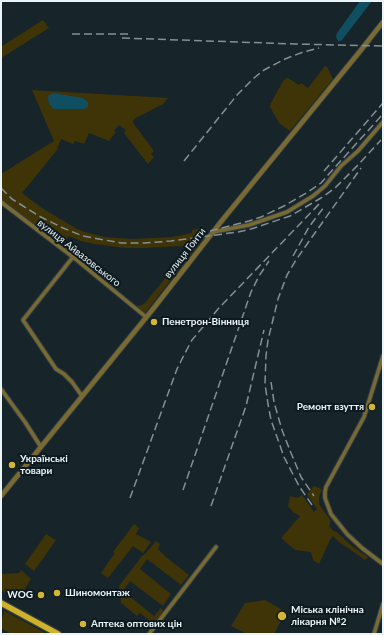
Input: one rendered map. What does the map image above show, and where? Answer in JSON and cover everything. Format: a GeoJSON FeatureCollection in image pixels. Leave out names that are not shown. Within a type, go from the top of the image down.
{"type":"FeatureCollection","features":[{"type":"Feature","properties":{"kind":"main road"},"geometry":{"type":"LineString","coordinates":[[1,603],[55,633]]}},
{"type":"Feature","properties":{"kind":"street","name":"вулиця Гонти"},"geometry":{"type":"LineString","coordinates":[[1,496],[383,22]]}},
{"type":"Feature","properties":{"kind":"street"},"geometry":{"type":"LineString","coordinates":[[213,232],[249,225],[287,212],[300,204],[325,186],[341,166],[358,151],[383,122]]}},
{"type":"Feature","properties":{"kind":"street","name":"вулиця Айвазовського"},"geometry":{"type":"LineString","coordinates":[[1,202],[73,257],[146,317]]}},
{"type":"Feature","properties":{"kind":"street"},"geometry":{"type":"LineString","coordinates":[[73,257],[23,320],[56,369],[72,382],[82,396]]}},
{"type":"Feature","properties":{"kind":"street"},"geometry":{"type":"LineString","coordinates":[[383,356],[364,417],[326,487],[324,498],[331,514],[347,534],[383,564]]}},
{"type":"Feature","properties":{"kind":"street"},"geometry":{"type":"LineString","coordinates":[[1,389],[25,422],[41,448]]}},
{"type":"Feature","properties":{"kind":"street"},"geometry":{"type":"LineString","coordinates":[[149,634],[216,547]]}},
{"type":"Feature","properties":{"kind":"street"},"geometry":{"type":"LineString","coordinates":[[374,634],[381,618],[383,604]]}},
{"type":"Feature","properties":{"kind":"shaded area"},"geometry":{"type":"Polygon","coordinates":[[[43,20],[49,28],[1,58],[1,45],[2,46],[43,20]]]}},
{"type":"Feature","properties":{"kind":"shaded area"},"geometry":{"type":"Polygon","coordinates":[[[325,66],[333,79],[290,131],[279,123],[270,105],[286,78],[299,85],[301,83],[308,88],[325,66]]]}},
{"type":"Feature","properties":{"kind":"shaded area"},"geometry":{"type":"Polygon","coordinates":[[[32,90],[168,98],[163,104],[134,119],[133,122],[154,151],[151,154],[154,157],[148,164],[124,133],[126,130],[119,125],[109,141],[89,133],[84,144],[75,141],[73,144],[61,139],[58,149],[22,193],[42,208],[77,229],[105,237],[132,239],[172,237],[192,233],[192,230],[204,227],[207,234],[145,313],[136,306],[145,303],[188,249],[183,246],[125,248],[94,244],[69,236],[60,248],[1,202],[1,174],[54,141],[32,90]]]}},
{"type":"Feature","properties":{"kind":"shaded area"},"geometry":{"type":"Polygon","coordinates":[[[314,486],[322,489],[319,497],[319,504],[331,521],[329,526],[353,547],[368,557],[365,560],[333,536],[319,564],[313,560],[311,552],[295,550],[281,538],[300,516],[293,512],[288,506],[290,496],[298,498],[302,495],[314,512],[317,509],[307,494],[314,486]]]}},
{"type":"Feature","properties":{"kind":"shaded area"},"geometry":{"type":"Polygon","coordinates":[[[134,524],[139,528],[136,534],[151,542],[143,553],[133,546],[108,578],[101,573],[115,553],[113,552],[134,524]]]}},
{"type":"Feature","properties":{"kind":"shaded area"},"geometry":{"type":"Polygon","coordinates":[[[46,534],[56,540],[34,571],[25,564],[46,534]]]}},
{"type":"Feature","properties":{"kind":"shaded area"},"geometry":{"type":"Polygon","coordinates":[[[156,541],[160,544],[158,549],[189,575],[181,585],[147,559],[140,569],[171,594],[163,606],[130,581],[123,591],[154,616],[161,608],[164,611],[154,624],[140,613],[137,616],[121,603],[119,586],[142,556],[156,541]]]}},
{"type":"Feature","properties":{"kind":"shaded area"},"geometry":{"type":"Polygon","coordinates":[[[21,570],[31,579],[18,600],[1,590],[1,574],[19,573],[21,570]]]}},
{"type":"Feature","properties":{"kind":"shaded area"},"geometry":{"type":"Polygon","coordinates":[[[265,600],[286,612],[274,634],[247,634],[231,626],[245,603],[265,600]]]}},
{"type":"Feature","properties":{"kind":"shaded area"},"geometry":{"type":"Polygon","coordinates":[[[4,611],[47,634],[11,634],[1,628],[1,620],[4,611]]]}},
{"type":"Feature","properties":{"kind":"water"},"geometry":{"type":"Polygon","coordinates":[[[360,1],[372,1],[342,40],[338,41],[336,37],[337,33],[360,1]]]}},
{"type":"Feature","properties":{"kind":"water"},"geometry":{"type":"Polygon","coordinates":[[[53,93],[83,98],[88,102],[88,107],[84,109],[54,109],[49,104],[48,98],[49,95],[53,93]]]}},
{"type":"Feature","properties":{"kind":"railway"},"geometry":{"type":"LineString","coordinates":[[72,34],[129,34]]}},
{"type":"Feature","properties":{"kind":"railway"},"geometry":{"type":"LineString","coordinates":[[122,38],[383,46]]}},
{"type":"Feature","properties":{"kind":"railway"},"geometry":{"type":"LineString","coordinates":[[184,161],[237,95],[254,78],[264,70],[285,59],[319,48]]}},
{"type":"Feature","properties":{"kind":"railway"},"geometry":{"type":"LineString","coordinates":[[324,171],[383,103]]}},
{"type":"Feature","properties":{"kind":"railway"},"geometry":{"type":"LineString","coordinates":[[210,231],[261,217],[308,192],[321,183],[383,114]]}},
{"type":"Feature","properties":{"kind":"railway"},"geometry":{"type":"LineString","coordinates":[[1,188],[12,199],[39,216],[83,236],[121,243],[171,241],[238,232],[290,216],[335,188],[381,140]]}},
{"type":"Feature","properties":{"kind":"railway"},"geometry":{"type":"LineString","coordinates":[[312,505],[299,486],[284,457],[271,420],[265,384],[268,340],[278,299],[287,275],[361,168]]}},
{"type":"Feature","properties":{"kind":"railway"},"geometry":{"type":"LineString","coordinates":[[130,498],[177,369],[192,340],[218,309],[321,202]]}},
{"type":"Feature","properties":{"kind":"railway"},"geometry":{"type":"LineString","coordinates":[[293,256],[309,227],[324,207]]}},
{"type":"Feature","properties":{"kind":"railway"},"geometry":{"type":"LineString","coordinates":[[183,490],[251,292],[269,261]]}},
{"type":"Feature","properties":{"kind":"railway"},"geometry":{"type":"LineString","coordinates":[[211,506],[246,406],[264,330]]}},
{"type":"Feature","properties":{"kind":"railway"},"geometry":{"type":"LineString","coordinates":[[271,382],[274,402],[282,430],[301,477],[314,496]]}},
{"type":"Feature","properties":{"kind":"place","name":"Пенетрон-Вінниця"},"geometry":{"type":"Point","coordinates":[154,322]}},
{"type":"Feature","properties":{"kind":"place","name":"Ремонт взуття"},"geometry":{"type":"Point","coordinates":[372,407]}},
{"type":"Feature","properties":{"kind":"place","name":"Українські товари"},"geometry":{"type":"Point","coordinates":[12,465]}},
{"type":"Feature","properties":{"kind":"place","name":"Шиномонтаж"},"geometry":{"type":"Point","coordinates":[57,593]}},
{"type":"Feature","properties":{"kind":"place","name":"WOG"},"geometry":{"type":"Point","coordinates":[41,595]}},
{"type":"Feature","properties":{"kind":"place","name":"Міська клінічна лікарня №2"},"geometry":{"type":"Point","coordinates":[282,616]}},
{"type":"Feature","properties":{"kind":"place","name":"Аптека оптових цін"},"geometry":{"type":"Point","coordinates":[83,624]}}]}
